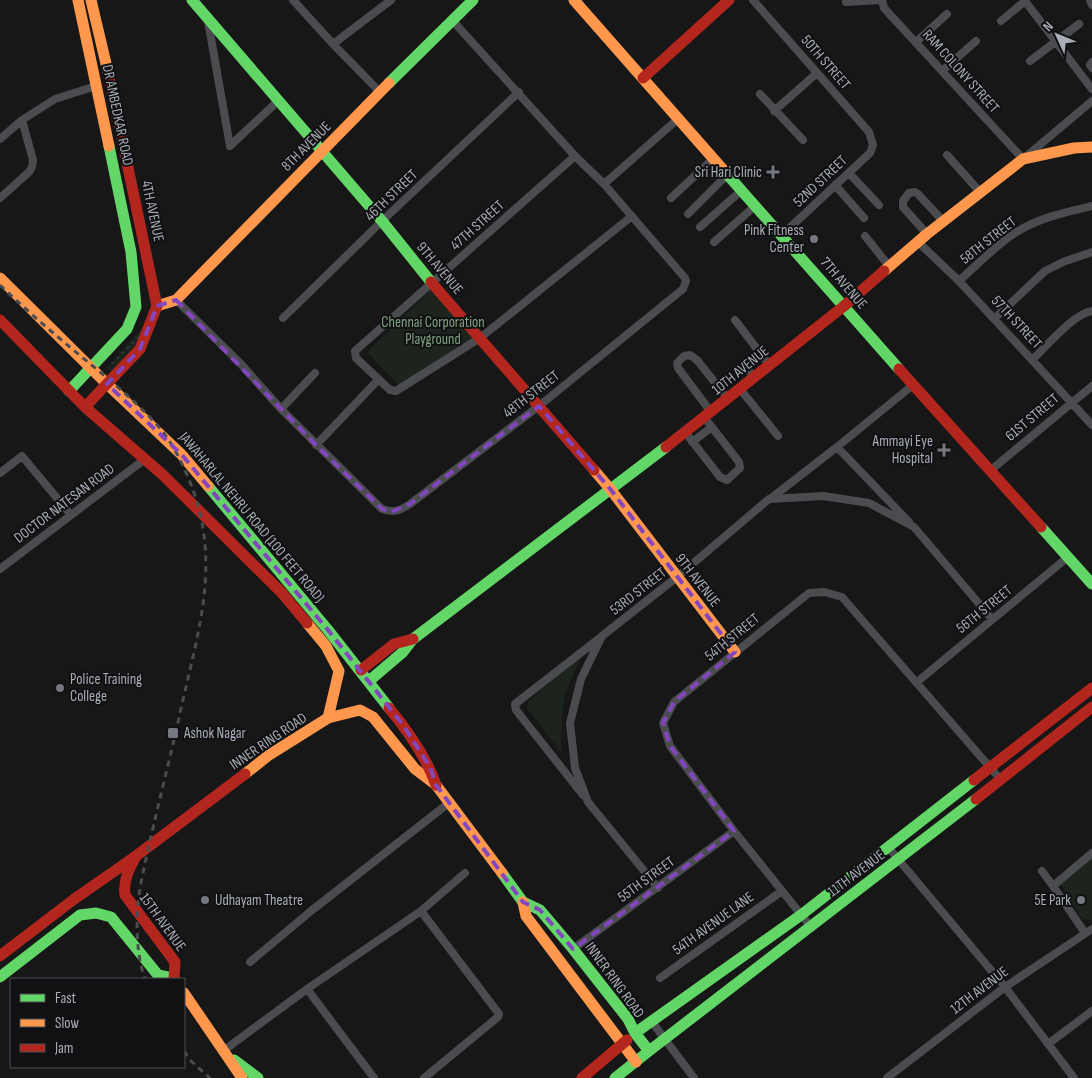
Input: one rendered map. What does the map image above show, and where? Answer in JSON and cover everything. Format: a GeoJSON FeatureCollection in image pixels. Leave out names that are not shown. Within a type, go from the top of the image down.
{"type":"FeatureCollection","features":[{"type":"Feature","properties":{"kind":"main road","name":"DR AMBEDKAR ROAD"},"geometry":{"type":"LineString","coordinates":[[69,391],[127,329],[136,307],[131,252],[78,0]]}},
{"type":"Feature","properties":{"kind":"main road","name":"4TH AVENUE"},"geometry":{"type":"LineString","coordinates":[[91,0],[157,306]]}},
{"type":"Feature","properties":{"kind":"main road","name":"9TH AVENUE"},"geometry":{"type":"LineString","coordinates":[[192,0],[208,21],[279,100],[382,221],[432,284],[611,490],[735,652]]}},
{"type":"Feature","properties":{"kind":"main road","name":"8TH AVENUE"},"geometry":{"type":"LineString","coordinates":[[157,306],[176,300],[473,0]]}},
{"type":"Feature","properties":{"kind":"main road","name":"7TH AVENUE"},"geometry":{"type":"LineString","coordinates":[[574,0],[913,385],[1092,584]]}},
{"type":"Feature","properties":{"kind":"main road"},"geometry":{"type":"LineString","coordinates":[[643,78],[729,0]]}},
{"type":"Feature","properties":{"kind":"main road","name":"10TH AVENUE"},"geometry":{"type":"LineString","coordinates":[[413,639],[685,432],[709,419],[728,399],[844,306],[943,221],[1023,160],[1074,148],[1092,147]]}},
{"type":"Feature","properties":{"kind":"main road","name":"JAWAHARLAL NEHRU ROAD (100 FEET ROAD)"},"geometry":{"type":"LineString","coordinates":[[0,278],[91,369],[182,455],[360,670],[403,725]]}},
{"type":"Feature","properties":{"kind":"main road"},"geometry":{"type":"LineString","coordinates":[[85,407],[140,349],[157,306]]}},
{"type":"Feature","properties":{"kind":"main road","name":"JAWAHARLAL NEHRU ROAD (100 FEET ROAD)"},"geometry":{"type":"LineString","coordinates":[[0,320],[85,407],[162,474],[282,593],[326,646],[339,671],[328,718]]}},
{"type":"Feature","properties":{"kind":"main road"},"geometry":{"type":"LineString","coordinates":[[360,670],[394,644],[413,639]]}},
{"type":"Feature","properties":{"kind":"main road"},"geometry":{"type":"LineString","coordinates":[[369,681],[402,652],[413,639]]}},
{"type":"Feature","properties":{"kind":"main road","name":"11TH AVENUE"},"geometry":{"type":"LineString","coordinates":[[635,1033],[801,914],[1092,688]]}},
{"type":"Feature","properties":{"kind":"main road","name":"11TH AVENUE"},"geometry":{"type":"LineString","coordinates":[[615,1078],[1001,780],[1092,707]]}},
{"type":"Feature","properties":{"kind":"main road","name":"INNER RING ROAD"},"geometry":{"type":"LineString","coordinates":[[0,956],[73,900],[183,822],[269,755],[328,718],[360,710],[373,717],[414,769],[436,785],[523,902],[540,910],[573,949],[628,1019],[635,1033],[649,1051]]}},
{"type":"Feature","properties":{"kind":"main road","name":"INNER RING ROAD"},"geometry":{"type":"LineString","coordinates":[[403,725],[430,767],[436,785]]}},
{"type":"Feature","properties":{"kind":"main road","name":"15TH AVENUE"},"geometry":{"type":"LineString","coordinates":[[136,856],[126,875],[125,895],[175,962],[174,978]]}},
{"type":"Feature","properties":{"kind":"main road"},"geometry":{"type":"LineString","coordinates":[[523,902],[526,916],[636,1062]]}},
{"type":"Feature","properties":{"kind":"main road"},"geometry":{"type":"LineString","coordinates":[[0,977],[80,915],[96,912],[112,917],[158,975],[170,978]]}},
{"type":"Feature","properties":{"kind":"main road"},"geometry":{"type":"LineString","coordinates":[[185,994],[242,1078]]}},
{"type":"Feature","properties":{"kind":"main road"},"geometry":{"type":"LineString","coordinates":[[628,1019],[633,1022],[648,1024]]}},
{"type":"Feature","properties":{"kind":"main road","name":"INNER RING ROAD"},"geometry":{"type":"LineString","coordinates":[[582,1078],[635,1033]]}},
{"type":"Feature","properties":{"kind":"main road"},"geometry":{"type":"LineString","coordinates":[[223,1051],[258,1078]]}},
{"type":"Feature","properties":{"kind":"street"},"geometry":{"type":"LineString","coordinates":[[294,0],[333,44],[380,92]]}},
{"type":"Feature","properties":{"kind":"street"},"geometry":{"type":"LineString","coordinates":[[333,44],[391,0]]}},
{"type":"Feature","properties":{"kind":"street","name":"50TH STREET"},"geometry":{"type":"LineString","coordinates":[[753,0],[868,132],[873,145]]}},
{"type":"Feature","properties":{"kind":"street"},"geometry":{"type":"LineString","coordinates":[[846,2],[881,0]]}},
{"type":"Feature","properties":{"kind":"street","name":"RAM COLONY STREET"},"geometry":{"type":"LineString","coordinates":[[881,0],[884,8],[1023,160]]}},
{"type":"Feature","properties":{"kind":"street"},"geometry":{"type":"LineString","coordinates":[[1090,0],[1092,5]]}},
{"type":"Feature","properties":{"kind":"street"},"geometry":{"type":"LineString","coordinates":[[1001,21],[1025,2],[1092,89]]}},
{"type":"Feature","properties":{"kind":"street"},"geometry":{"type":"LineString","coordinates":[[916,42],[946,14]]}},
{"type":"Feature","properties":{"kind":"street"},"geometry":{"type":"LineString","coordinates":[[176,300],[240,363],[281,410],[316,445],[378,380],[390,390],[396,391],[480,338],[632,216],[452,20]]}},
{"type":"Feature","properties":{"kind":"street"},"geometry":{"type":"LineString","coordinates":[[208,21],[230,146],[279,100]]}},
{"type":"Feature","properties":{"kind":"street"},"geometry":{"type":"LineString","coordinates":[[1030,61],[1079,24]]}},
{"type":"Feature","properties":{"kind":"street"},"geometry":{"type":"LineString","coordinates":[[942,71],[976,41]]}},
{"type":"Feature","properties":{"kind":"street"},"geometry":{"type":"LineString","coordinates":[[1092,62],[1090,65],[1092,68]]}},
{"type":"Feature","properties":{"kind":"street"},"geometry":{"type":"LineString","coordinates":[[774,111],[816,73]]}},
{"type":"Feature","properties":{"kind":"street"},"geometry":{"type":"LineString","coordinates":[[0,139],[22,120],[55,100],[96,86]]}},
{"type":"Feature","properties":{"kind":"street","name":"46TH STREET"},"geometry":{"type":"LineString","coordinates":[[283,318],[382,221],[519,92]]}},
{"type":"Feature","properties":{"kind":"street"},"geometry":{"type":"LineString","coordinates":[[760,94],[803,140]]}},
{"type":"Feature","properties":{"kind":"street"},"geometry":{"type":"LineString","coordinates":[[1023,160],[1092,101]]}},
{"type":"Feature","properties":{"kind":"street"},"geometry":{"type":"LineString","coordinates":[[604,184],[679,118]]}},
{"type":"Feature","properties":{"kind":"street"},"geometry":{"type":"LineString","coordinates":[[0,198],[29,172],[32,167],[33,160],[22,120]]}},
{"type":"Feature","properties":{"kind":"street","name":"52ND STREET"},"geometry":{"type":"LineString","coordinates":[[782,235],[870,153],[873,145]]}},
{"type":"Feature","properties":{"kind":"street"},"geometry":{"type":"LineString","coordinates":[[947,155],[980,192]]}},
{"type":"Feature","properties":{"kind":"street","name":"47TH STREET"},"geometry":{"type":"LineString","coordinates":[[378,380],[356,358],[355,351],[575,156]]}},
{"type":"Feature","properties":{"kind":"street"},"geometry":{"type":"LineString","coordinates":[[671,198],[714,158]]}},
{"type":"Feature","properties":{"kind":"street"},"geometry":{"type":"LineString","coordinates":[[849,173],[879,206]]}},
{"type":"Feature","properties":{"kind":"street"},"geometry":{"type":"LineString","coordinates":[[688,214],[728,174]]}},
{"type":"Feature","properties":{"kind":"street"},"geometry":{"type":"LineString","coordinates":[[835,185],[864,218]]}},
{"type":"Feature","properties":{"kind":"street"},"geometry":{"type":"LineString","coordinates":[[700,227],[742,190]]}},
{"type":"Feature","properties":{"kind":"street"},"geometry":{"type":"LineString","coordinates":[[928,234],[903,207],[903,201],[909,193],[915,192],[918,194],[943,221]]}},
{"type":"Feature","properties":{"kind":"street"},"geometry":{"type":"LineString","coordinates":[[714,242],[755,206]]}},
{"type":"Feature","properties":{"kind":"street","name":"58TH STREET"},"geometry":{"type":"LineString","coordinates":[[959,281],[1015,233],[1058,214],[1092,206]]}},
{"type":"Feature","properties":{"kind":"street","name":"48TH STREET"},"geometry":{"type":"LineString","coordinates":[[316,445],[382,509],[398,512],[410,504],[539,406],[683,290],[685,278],[632,216]]}},
{"type":"Feature","properties":{"kind":"street"},"geometry":{"type":"LineString","coordinates":[[864,236],[889,266]]}},
{"type":"Feature","properties":{"kind":"street","name":"57TH STREET"},"geometry":{"type":"LineString","coordinates":[[918,242],[959,281],[1092,425]]}},
{"type":"Feature","properties":{"kind":"street"},"geometry":{"type":"LineString","coordinates":[[994,319],[1045,271],[1063,262],[1092,252]]}},
{"type":"Feature","properties":{"kind":"street"},"geometry":{"type":"LineString","coordinates":[[1033,360],[1085,312],[1092,311]]}},
{"type":"Feature","properties":{"kind":"street"},"geometry":{"type":"LineString","coordinates":[[735,320],[770,366]]}},
{"type":"Feature","properties":{"kind":"street"},"geometry":{"type":"LineString","coordinates":[[685,432],[720,477],[727,480],[733,476],[740,468],[738,462],[709,419],[678,368],[677,363],[684,356],[690,355],[697,360],[728,399]]}},
{"type":"Feature","properties":{"kind":"street"},"geometry":{"type":"LineString","coordinates":[[754,378],[746,368],[762,355]]}},
{"type":"Feature","properties":{"kind":"street"},"geometry":{"type":"LineString","coordinates":[[281,410],[315,374]]}},
{"type":"Feature","properties":{"kind":"street","name":"53RD STREET"},"geometry":{"type":"LineString","coordinates":[[658,888],[588,802],[575,768],[570,723],[581,678],[602,636],[769,499],[913,385]]}},
{"type":"Feature","properties":{"kind":"street","name":"61ST STREET"},"geometry":{"type":"LineString","coordinates":[[991,470],[1092,386]]}},
{"type":"Feature","properties":{"kind":"street"},"geometry":{"type":"LineString","coordinates":[[740,389],[778,436]]}},
{"type":"Feature","properties":{"kind":"street"},"geometry":{"type":"LineString","coordinates":[[692,442],[709,419]]}},
{"type":"Feature","properties":{"kind":"street"},"geometry":{"type":"LineString","coordinates":[[837,447],[914,527],[992,619]]}},
{"type":"Feature","properties":{"kind":"street"},"geometry":{"type":"LineString","coordinates":[[0,473],[22,456],[71,515]]}},
{"type":"Feature","properties":{"kind":"street","name":"DOCTOR NATESAN ROAD"},"geometry":{"type":"LineString","coordinates":[[0,569],[144,459]]}},
{"type":"Feature","properties":{"kind":"street"},"geometry":{"type":"LineString","coordinates":[[769,499],[823,496],[868,503],[914,527]]}},
{"type":"Feature","properties":{"kind":"street","name":"56TH STREET"},"geometry":{"type":"LineString","coordinates":[[917,682],[1068,557]]}},
{"type":"Feature","properties":{"kind":"street","name":"54TH STREET"},"geometry":{"type":"LineString","coordinates":[[810,927],[670,746],[664,723],[674,702],[809,593],[824,592],[842,597],[1001,780]]}},
{"type":"Feature","properties":{"kind":"street"},"geometry":{"type":"LineString","coordinates":[[588,802],[516,710],[515,704],[602,636]]}},
{"type":"Feature","properties":{"kind":"street"},"geometry":{"type":"LineString","coordinates":[[250,962],[311,911],[450,802]]}},
{"type":"Feature","properties":{"kind":"street","name":"55TH STREET"},"geometry":{"type":"LineString","coordinates":[[573,949],[734,831]]}},
{"type":"Feature","properties":{"kind":"street"},"geometry":{"type":"LineString","coordinates":[[888,847],[1004,987],[1074,1078]]}},
{"type":"Feature","properties":{"kind":"street"},"geometry":{"type":"LineString","coordinates":[[1053,886],[1092,853]]}},
{"type":"Feature","properties":{"kind":"street"},"geometry":{"type":"LineString","coordinates":[[1042,871],[1089,931]]}},
{"type":"Feature","properties":{"kind":"street"},"geometry":{"type":"LineString","coordinates":[[223,1051],[307,989],[421,911],[465,873]]}},
{"type":"Feature","properties":{"kind":"street","name":"54TH AVENUE LANE"},"geometry":{"type":"LineString","coordinates":[[660,978],[782,891]]}},
{"type":"Feature","properties":{"kind":"street"},"geometry":{"type":"LineString","coordinates":[[421,911],[499,1014],[498,1017],[424,1078]]}},
{"type":"Feature","properties":{"kind":"street","name":"12TH AVENUE"},"geometry":{"type":"LineString","coordinates":[[887,1078],[1004,987],[1089,931]]}},
{"type":"Feature","properties":{"kind":"street"},"geometry":{"type":"LineString","coordinates":[[307,989],[374,1078]]}},
{"type":"Feature","properties":{"kind":"street"},"geometry":{"type":"LineString","coordinates":[[1048,1044],[1092,1011]]}},
{"type":"Feature","properties":{"kind":"street"},"geometry":{"type":"LineString","coordinates":[[648,1024],[665,1039],[694,1078]]}},
{"type":"Feature","properties":{"kind":"highlighted area"},"geometry":{"type":"Polygon","coordinates":[[[176,300],[316,445],[382,509],[391,512],[410,504],[539,406],[611,490],[735,652],[674,702],[663,723],[670,746],[734,831],[573,949],[540,910],[523,902],[436,785],[430,767],[403,725],[328,630],[182,455],[107,384],[140,349],[157,306],[176,300]]]}},
{"type":"Feature","properties":{"kind":"green space","name":"Chennai Corporation Playground"},"geometry":{"type":"Polygon","coordinates":[[[435,286],[476,335],[404,391],[367,352],[435,286]]]}},
{"type":"Feature","properties":{"kind":"green space"},"geometry":{"type":"Polygon","coordinates":[[[147,323],[144,342],[110,372],[108,367],[147,323]]]}},
{"type":"Feature","properties":{"kind":"green space"},"geometry":{"type":"Polygon","coordinates":[[[581,657],[564,696],[561,738],[562,754],[527,708],[529,700],[581,657]]]}},
{"type":"Feature","properties":{"kind":"green space","name":"5E Park"},"geometry":{"type":"Polygon","coordinates":[[[1092,854],[1092,920],[1082,919],[1059,882],[1092,854]]]}},
{"type":"Feature","properties":{"kind":"railway"},"geometry":{"type":"LineString","coordinates":[[0,285],[127,395],[158,426],[180,460],[190,482],[199,511],[204,538],[206,566],[201,620],[140,888],[137,923],[138,946],[145,978]]}},
{"type":"Feature","properties":{"kind":"railway"},"geometry":{"type":"LineString","coordinates":[[185,1052],[191,1061],[210,1078]]}},
{"type":"Feature","properties":{"kind":"traffic: fast"},"geometry":{"type":"LineString","coordinates":[[192,0],[382,221],[431,282]]}},
{"type":"Feature","properties":{"kind":"traffic: fast"},"geometry":{"type":"LineString","coordinates":[[389,83],[473,0]]}},
{"type":"Feature","properties":{"kind":"traffic: fast"},"geometry":{"type":"LineString","coordinates":[[69,391],[127,329],[136,307],[131,252],[109,146]]}},
{"type":"Feature","properties":{"kind":"traffic: fast"},"geometry":{"type":"LineString","coordinates":[[726,173],[899,369]]}},
{"type":"Feature","properties":{"kind":"traffic: fast"},"geometry":{"type":"LineString","coordinates":[[369,681],[403,652],[413,639],[666,447]]}},
{"type":"Feature","properties":{"kind":"traffic: fast"},"geometry":{"type":"LineString","coordinates":[[208,486],[328,630],[389,708]]}},
{"type":"Feature","properties":{"kind":"traffic: fast"},"geometry":{"type":"LineString","coordinates":[[1041,527],[1092,584]]}},
{"type":"Feature","properties":{"kind":"traffic: fast"},"geometry":{"type":"LineString","coordinates":[[635,1033],[801,915],[974,780]]}},
{"type":"Feature","properties":{"kind":"traffic: fast"},"geometry":{"type":"LineString","coordinates":[[649,1051],[976,799]]}},
{"type":"Feature","properties":{"kind":"traffic: fast"},"geometry":{"type":"LineString","coordinates":[[502,873],[523,902],[540,910],[573,949],[628,1019],[635,1033],[649,1051],[615,1078]]}},
{"type":"Feature","properties":{"kind":"traffic: fast"},"geometry":{"type":"LineString","coordinates":[[0,977],[80,915],[96,913],[111,917],[158,975],[173,978]]}},
{"type":"Feature","properties":{"kind":"traffic: fast"},"geometry":{"type":"LineString","coordinates":[[234,1060],[258,1078]]}},
{"type":"Feature","properties":{"kind":"traffic: slow"},"geometry":{"type":"LineString","coordinates":[[78,0],[109,146]]}},
{"type":"Feature","properties":{"kind":"traffic: slow"},"geometry":{"type":"LineString","coordinates":[[91,0],[108,72]]}},
{"type":"Feature","properties":{"kind":"traffic: slow"},"geometry":{"type":"LineString","coordinates":[[574,0],[726,173]]}},
{"type":"Feature","properties":{"kind":"traffic: slow"},"geometry":{"type":"LineString","coordinates":[[157,306],[176,300],[389,83]]}},
{"type":"Feature","properties":{"kind":"traffic: slow"},"geometry":{"type":"LineString","coordinates":[[884,271],[927,234],[1023,159],[1074,148],[1092,147]]}},
{"type":"Feature","properties":{"kind":"traffic: slow"},"geometry":{"type":"LineString","coordinates":[[0,278],[182,455],[208,486]]}},
{"type":"Feature","properties":{"kind":"traffic: slow"},"geometry":{"type":"LineString","coordinates":[[594,470],[735,652]]}},
{"type":"Feature","properties":{"kind":"traffic: slow"},"geometry":{"type":"LineString","coordinates":[[307,623],[326,646],[339,671],[328,718]]}},
{"type":"Feature","properties":{"kind":"traffic: slow"},"geometry":{"type":"LineString","coordinates":[[245,774],[269,755],[328,718],[360,710],[373,717],[415,769],[436,785],[502,873]]}},
{"type":"Feature","properties":{"kind":"traffic: slow"},"geometry":{"type":"LineString","coordinates":[[523,902],[526,916],[636,1062]]}},
{"type":"Feature","properties":{"kind":"traffic: slow"},"geometry":{"type":"LineString","coordinates":[[185,994],[242,1078]]}},
{"type":"Feature","properties":{"kind":"traffic: jam"},"geometry":{"type":"LineString","coordinates":[[643,78],[729,0]]}},
{"type":"Feature","properties":{"kind":"traffic: jam"},"geometry":{"type":"LineString","coordinates":[[85,407],[140,349],[157,306],[108,72]]}},
{"type":"Feature","properties":{"kind":"traffic: jam"},"geometry":{"type":"LineString","coordinates":[[666,447],[844,306],[884,271]]}},
{"type":"Feature","properties":{"kind":"traffic: jam"},"geometry":{"type":"LineString","coordinates":[[431,282],[594,470]]}},
{"type":"Feature","properties":{"kind":"traffic: jam"},"geometry":{"type":"LineString","coordinates":[[0,320],[85,407],[163,475],[282,593],[307,623]]}},
{"type":"Feature","properties":{"kind":"traffic: jam"},"geometry":{"type":"LineString","coordinates":[[899,369],[1041,527]]}},
{"type":"Feature","properties":{"kind":"traffic: jam"},"geometry":{"type":"LineString","coordinates":[[361,670],[394,644],[413,639]]}},
{"type":"Feature","properties":{"kind":"traffic: jam"},"geometry":{"type":"LineString","coordinates":[[974,780],[1092,688]]}},
{"type":"Feature","properties":{"kind":"traffic: jam"},"geometry":{"type":"LineString","coordinates":[[976,799],[1092,707]]}},
{"type":"Feature","properties":{"kind":"traffic: jam"},"geometry":{"type":"LineString","coordinates":[[389,708],[416,744],[436,785]]}},
{"type":"Feature","properties":{"kind":"traffic: jam"},"geometry":{"type":"LineString","coordinates":[[174,978],[175,962],[125,895],[127,875],[136,856],[245,774]]}},
{"type":"Feature","properties":{"kind":"traffic: jam"},"geometry":{"type":"LineString","coordinates":[[0,956],[73,900],[136,856]]}},
{"type":"Feature","properties":{"kind":"traffic: jam"},"geometry":{"type":"LineString","coordinates":[[582,1078],[627,1040]]}},
{"type":"Feature","properties":{"kind":"place","name":"Sri Hari Clinic"},"geometry":{"type":"Point","coordinates":[773,172]}},
{"type":"Feature","properties":{"kind":"place","name":"Pink Fitness Center"},"geometry":{"type":"Point","coordinates":[814,239]}},
{"type":"Feature","properties":{"kind":"place","name":"Ammayi Eye Hospital"},"geometry":{"type":"Point","coordinates":[944,450]}},
{"type":"Feature","properties":{"kind":"place","name":"Police Training College"},"geometry":{"type":"Point","coordinates":[60,688]}},
{"type":"Feature","properties":{"kind":"place","name":"Ashok Nagar"},"geometry":{"type":"Point","coordinates":[173,733]}},
{"type":"Feature","properties":{"kind":"place","name":"Udhayam Theatre"},"geometry":{"type":"Point","coordinates":[205,900]}},
{"type":"Feature","properties":{"kind":"place","name":"5E Park"},"geometry":{"type":"Point","coordinates":[1081,900]}}]}
